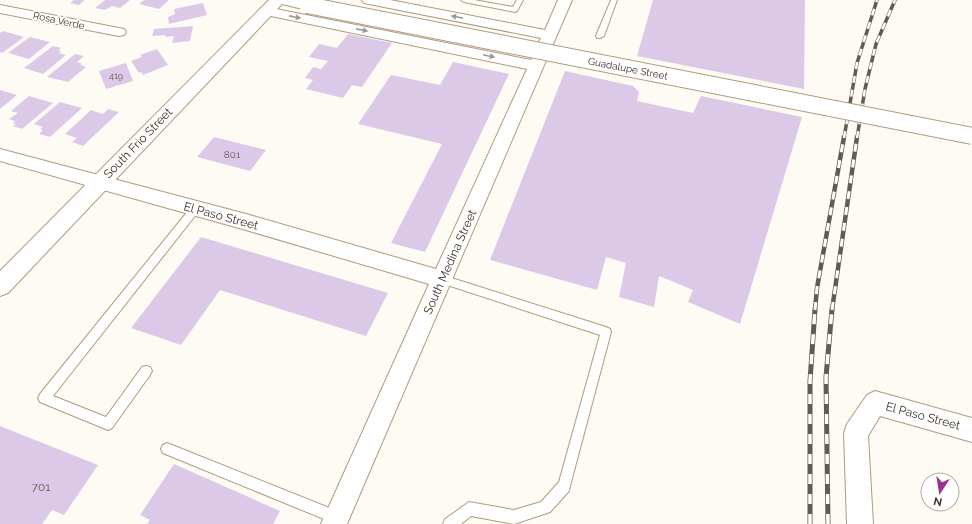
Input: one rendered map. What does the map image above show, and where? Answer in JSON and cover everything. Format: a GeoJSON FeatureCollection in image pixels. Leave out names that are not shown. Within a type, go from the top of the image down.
{"type":"FeatureCollection","features":[{"type":"Feature","properties":{"kind":"main road","name":"Guadalupe Street"},"geometry":{"type":"LineString","coordinates":[[284,0],[972,136]]}},
{"type":"Feature","properties":{"kind":"main road","name":"South Frio Street"},"geometry":{"type":"LineString","coordinates":[[0,286],[271,5]]}},
{"type":"Feature","properties":{"kind":"street"},"geometry":{"type":"LineString","coordinates":[[0,9],[14,0]]}},
{"type":"Feature","properties":{"kind":"street"},"geometry":{"type":"LineString","coordinates":[[369,0],[550,35]]}},
{"type":"Feature","properties":{"kind":"street","name":"South Medina Street"},"geometry":{"type":"LineString","coordinates":[[336,521],[565,0]]}},
{"type":"Feature","properties":{"kind":"street"},"geometry":{"type":"LineString","coordinates":[[271,5],[536,66]]}},
{"type":"Feature","properties":{"kind":"street","name":"Rosa Verde"},"geometry":{"type":"LineString","coordinates":[[0,9],[119,32]]}},
{"type":"Feature","properties":{"kind":"street","name":"El Paso Street"},"geometry":{"type":"LineString","coordinates":[[0,155],[442,279]]}},
{"type":"Feature","properties":{"kind":"street","name":"El Paso Street"},"geometry":{"type":"LineString","coordinates":[[860,524],[856,433],[874,403],[972,430]]}},
{"type":"Feature","properties":{"kind":"lane"},"geometry":{"type":"LineString","coordinates":[[464,0],[515,10],[520,0]]}},
{"type":"Feature","properties":{"kind":"lane"},"geometry":{"type":"LineString","coordinates":[[600,36],[614,0]]}},
{"type":"Feature","properties":{"kind":"lane"},"geometry":{"type":"LineString","coordinates":[[146,371],[108,424],[44,398],[195,209]]}},
{"type":"Feature","properties":{"kind":"lane"},"geometry":{"type":"LineString","coordinates":[[442,279],[606,332],[564,486],[545,507],[514,517],[469,509],[450,524]]}},
{"type":"Feature","properties":{"kind":"lane"},"geometry":{"type":"LineString","coordinates":[[167,449],[336,521]]}},
{"type":"Feature","properties":{"kind":"building"},"geometry":{"type":"Polygon","coordinates":[[[74,0],[85,0],[79,5],[70,3],[74,0]]]}},
{"type":"Feature","properties":{"kind":"building"},"geometry":{"type":"Polygon","coordinates":[[[105,0],[130,0],[120,8],[112,6],[105,10],[95,8],[105,0]]]}},
{"type":"Feature","properties":{"kind":"building"},"geometry":{"type":"Polygon","coordinates":[[[144,0],[169,0],[159,9],[139,4],[144,0]]]}},
{"type":"Feature","properties":{"kind":"building"},"geometry":{"type":"Polygon","coordinates":[[[653,0],[805,0],[804,89],[637,56],[653,0]]]}},
{"type":"Feature","properties":{"kind":"building"},"geometry":{"type":"Polygon","coordinates":[[[203,3],[207,15],[169,24],[168,17],[175,14],[174,9],[203,3]]]}},
{"type":"Feature","properties":{"kind":"building"},"geometry":{"type":"Polygon","coordinates":[[[193,26],[190,41],[172,43],[174,36],[152,36],[154,29],[193,26]]]}},
{"type":"Feature","properties":{"kind":"building"},"geometry":{"type":"Polygon","coordinates":[[[3,31],[24,37],[2,53],[0,52],[0,33],[3,31]]]}},
{"type":"Feature","properties":{"kind":"building"},"geometry":{"type":"Polygon","coordinates":[[[348,34],[392,43],[362,87],[352,85],[343,98],[306,89],[313,80],[305,78],[313,67],[321,69],[328,61],[309,57],[319,44],[337,48],[348,34]]]}},
{"type":"Feature","properties":{"kind":"building"},"geometry":{"type":"Polygon","coordinates":[[[30,37],[50,42],[29,59],[8,53],[30,37]]]}},
{"type":"Feature","properties":{"kind":"building"},"geometry":{"type":"Polygon","coordinates":[[[53,46],[61,48],[58,50],[61,51],[59,53],[66,55],[43,74],[24,68],[53,46]]]}},
{"type":"Feature","properties":{"kind":"building"},"geometry":{"type":"Polygon","coordinates":[[[157,49],[168,65],[143,75],[141,72],[139,73],[131,61],[142,57],[140,55],[157,49]]]}},
{"type":"Feature","properties":{"kind":"building"},"geometry":{"type":"Polygon","coordinates":[[[75,54],[84,56],[77,62],[86,67],[68,82],[47,77],[75,54]]]}},
{"type":"Feature","properties":{"kind":"building"},"geometry":{"type":"Polygon","coordinates":[[[453,62],[509,74],[425,252],[391,243],[442,144],[358,124],[391,75],[440,85],[453,62]]]}},
{"type":"Feature","properties":{"kind":"building"},"geometry":{"type":"Polygon","coordinates":[[[126,63],[133,81],[106,89],[99,71],[126,63]]]}},
{"type":"Feature","properties":{"kind":"building"},"geometry":{"type":"Polygon","coordinates":[[[565,71],[633,86],[639,92],[637,101],[693,113],[701,96],[802,117],[740,324],[688,302],[693,290],[659,276],[654,307],[619,297],[626,263],[606,257],[597,290],[490,260],[565,71]]]}},
{"type":"Feature","properties":{"kind":"building"},"geometry":{"type":"Polygon","coordinates":[[[0,90],[17,95],[0,109],[0,90]]]}},
{"type":"Feature","properties":{"kind":"building"},"geometry":{"type":"Polygon","coordinates":[[[29,96],[53,103],[22,129],[13,126],[16,124],[13,123],[15,121],[9,119],[18,113],[11,111],[29,96]]]}},
{"type":"Feature","properties":{"kind":"building"},"geometry":{"type":"Polygon","coordinates":[[[60,102],[82,108],[50,137],[39,134],[43,130],[40,129],[43,127],[34,124],[60,102]]]}},
{"type":"Feature","properties":{"kind":"building"},"geometry":{"type":"Polygon","coordinates":[[[108,109],[119,112],[83,146],[72,142],[77,138],[65,134],[91,110],[103,114],[108,109]]]}},
{"type":"Feature","properties":{"kind":"building"},"geometry":{"type":"Polygon","coordinates":[[[214,137],[266,150],[250,171],[197,157],[214,137]]]}},
{"type":"Feature","properties":{"kind":"building"},"geometry":{"type":"Polygon","coordinates":[[[201,237],[388,293],[366,336],[220,290],[181,345],[131,328],[201,237]]]}},
{"type":"Feature","properties":{"kind":"building"},"geometry":{"type":"Polygon","coordinates":[[[0,426],[98,465],[64,515],[52,510],[42,524],[0,524],[0,426]]]}},
{"type":"Feature","properties":{"kind":"building"},"geometry":{"type":"Polygon","coordinates":[[[174,464],[280,511],[273,524],[147,524],[150,520],[140,515],[174,464]]]}},
{"type":"Feature","properties":{"kind":"railway"},"geometry":{"type":"LineString","coordinates":[[844,138],[857,63],[877,0]]}},
{"type":"Feature","properties":{"kind":"railway"},"geometry":{"type":"LineString","coordinates":[[857,138],[865,89],[876,44],[895,0]]}},
{"type":"Feature","properties":{"kind":"railway"},"geometry":{"type":"LineString","coordinates":[[815,310],[817,288],[844,137]]}},
{"type":"Feature","properties":{"kind":"railway"},"geometry":{"type":"LineString","coordinates":[[832,310],[857,137]]}},
{"type":"Feature","properties":{"kind":"railway"},"geometry":{"type":"LineString","coordinates":[[810,524],[810,381],[815,309]]}},
{"type":"Feature","properties":{"kind":"railway"},"geometry":{"type":"LineString","coordinates":[[828,524],[826,377],[832,309]]}}]}
